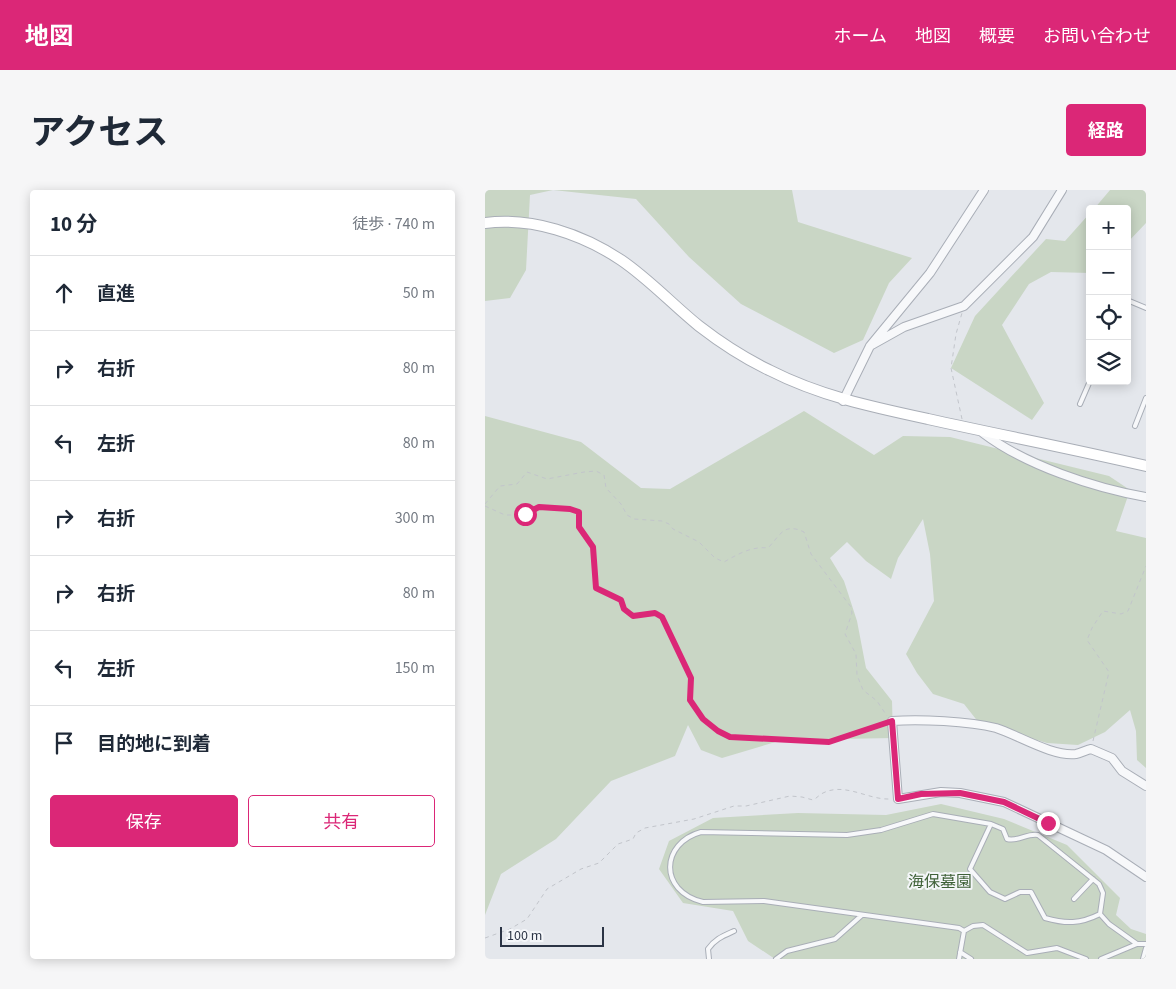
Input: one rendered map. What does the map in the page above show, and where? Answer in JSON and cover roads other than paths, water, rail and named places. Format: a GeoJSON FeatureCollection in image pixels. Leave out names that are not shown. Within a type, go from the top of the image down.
{"type":"FeatureCollection","features":[{"type":"Feature","properties":{"kind":"street"},"geometry":{"type":"LineString","coordinates":[[843,400],[870,346],[930,273],[984,190]]}},
{"type":"Feature","properties":{"kind":"street"},"geometry":{"type":"LineString","coordinates":[[870,346],[904,327],[964,306],[1033,237],[1061,190]]}},
{"type":"Feature","properties":{"kind":"street"},"geometry":{"type":"LineString","coordinates":[[485,223],[533,224],[553,228],[598,246],[622,261],[700,327],[735,352],[807,388],[843,400],[1146,466]]}},
{"type":"Feature","properties":{"kind":"street"},"geometry":{"type":"LineString","coordinates":[[983,432],[999,445],[1059,472],[1119,491],[1146,497]]}},
{"type":"Feature","properties":{"kind":"street"},"geometry":{"type":"LineString","coordinates":[[1146,786],[1122,771],[1112,758],[1091,749],[1076,754],[1063,754],[989,727],[906,720],[892,721],[898,799],[941,792],[960,793],[1004,802],[1106,850],[1146,877]]}},
{"type":"Feature","properties":{"kind":"lane"},"geometry":{"type":"LineString","coordinates":[[1131,302],[1146,308]]}},
{"type":"Feature","properties":{"kind":"lane"},"geometry":{"type":"LineString","coordinates":[[1080,404],[1088,385]]}},
{"type":"Feature","properties":{"kind":"lane"},"geometry":{"type":"LineString","coordinates":[[1135,426],[1146,398]]}},
{"type":"Feature","properties":{"kind":"lane"},"geometry":{"type":"LineString","coordinates":[[964,931],[959,928],[764,901],[703,902],[693,899],[678,890],[671,875],[675,849],[691,835],[701,832],[847,835],[881,830],[933,814],[991,824],[1003,829],[1007,839],[1013,841],[1032,834],[1038,835],[1099,884],[1103,893],[1100,914]]}},
{"type":"Feature","properties":{"kind":"lane"},"geometry":{"type":"LineString","coordinates":[[991,824],[970,869],[990,892],[1005,899],[1020,892],[1031,892],[1034,894],[1045,918],[1064,924],[1078,922],[1100,914]]}},
{"type":"Feature","properties":{"kind":"lane"},"geometry":{"type":"LineString","coordinates":[[1074,899],[1093,880]]}},
{"type":"Feature","properties":{"kind":"lane"},"geometry":{"type":"LineString","coordinates":[[1100,914],[1109,924],[1137,944],[1146,946],[1143,959]]}},
{"type":"Feature","properties":{"kind":"lane"},"geometry":{"type":"LineString","coordinates":[[776,959],[787,951],[835,939],[862,915]]}},
{"type":"Feature","properties":{"kind":"lane"},"geometry":{"type":"LineString","coordinates":[[964,931],[973,926],[983,925],[1027,952],[1057,948],[1086,959]]}},
{"type":"Feature","properties":{"kind":"lane"},"geometry":{"type":"LineString","coordinates":[[709,959],[707,950],[717,938],[735,931]]}},
{"type":"Feature","properties":{"kind":"lane"},"geometry":{"type":"LineString","coordinates":[[959,959],[964,931]]}},
{"type":"Feature","properties":{"kind":"lane"},"geometry":{"type":"LineString","coordinates":[[1101,959],[1137,944]]}},
{"type":"Feature","properties":{"kind":"lane"},"geometry":{"type":"LineString","coordinates":[[960,952],[971,959]]}},
{"type":"Feature","properties":{"kind":"lane"},"geometry":{"type":"LineString","coordinates":[[1114,953],[1115,959]]}},
{"type":"Feature","properties":{"kind":"park label","name":"海保墓園"},"geometry":{"type":"Point","coordinates":[940,882]}}]}
